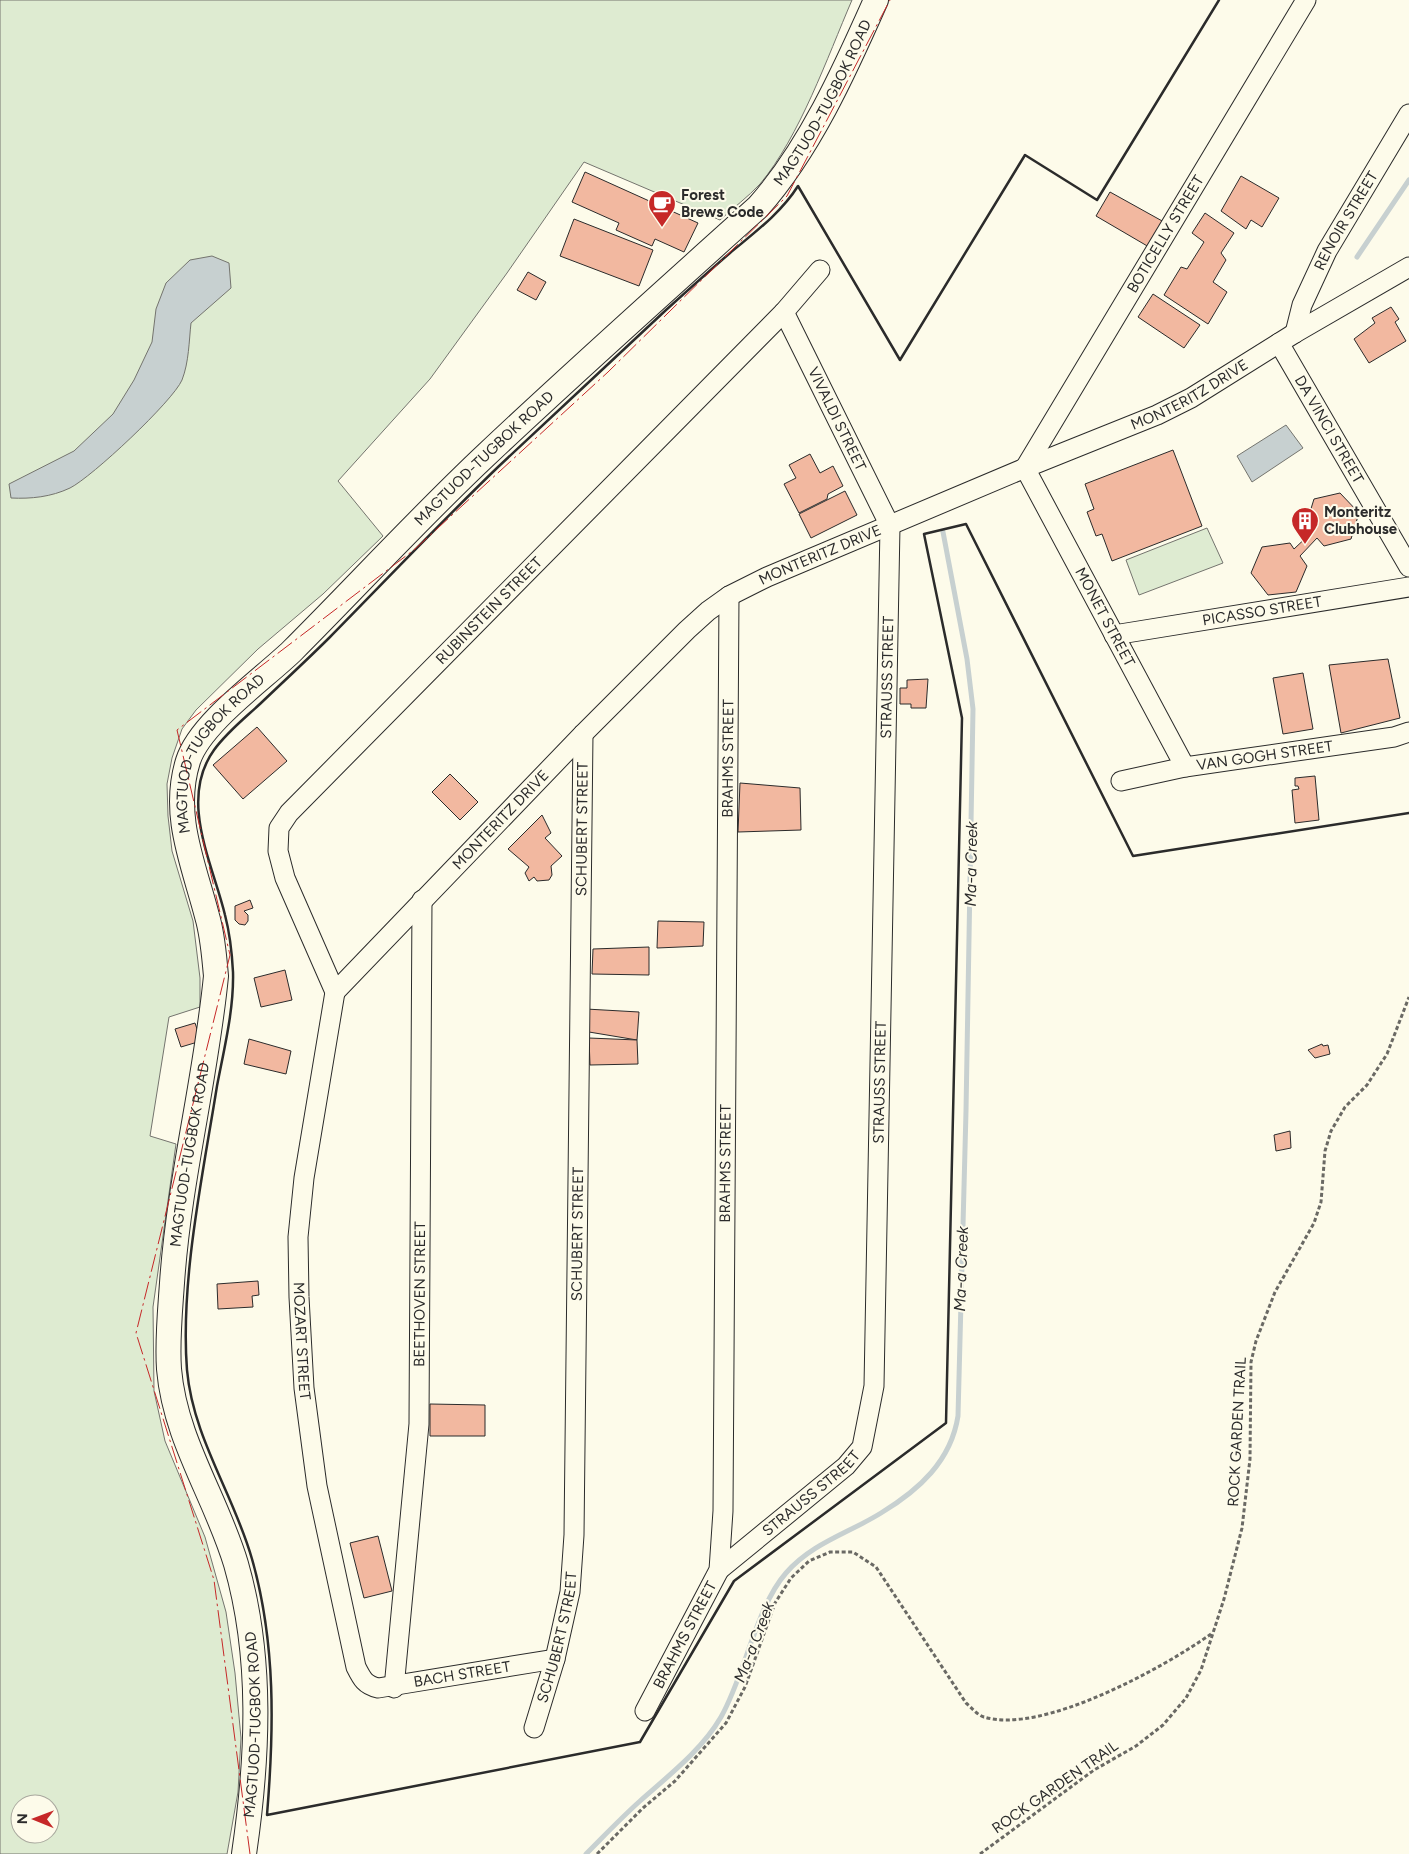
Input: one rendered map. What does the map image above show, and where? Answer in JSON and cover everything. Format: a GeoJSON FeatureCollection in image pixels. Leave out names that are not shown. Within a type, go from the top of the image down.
{"type":"FeatureCollection","features":[{"type":"Feature","properties":{"kind":"main road","name":"MAGTUOD-TUGBOK ROAD"},"geometry":{"type":"LineString","coordinates":[[244,1854],[252,1799],[256,1743],[255,1683],[248,1626],[236,1564],[216,1511],[187,1446],[174,1404],[170,1368],[169,1322],[174,1261],[216,976],[214,945],[208,916],[184,841],[183,784],[188,760],[198,742],[213,723],[290,652],[485,456],[758,207],[779,183],[806,139],[876,0]]}},
{"type":"Feature","properties":{"kind":"street","name":"BOTICELLY STREET"},"geometry":{"type":"LineString","coordinates":[[1025,468],[1306,0]]}},
{"type":"Feature","properties":{"kind":"street","name":"RENOIR STREET"},"geometry":{"type":"LineString","coordinates":[[1287,338],[1327,252],[1409,114]]}},
{"type":"Feature","properties":{"kind":"street","name":"MONTERITZ DRIVE"},"geometry":{"type":"LineString","coordinates":[[335,992],[583,734],[708,610],[729,596],[767,577],[1025,468],[1157,415],[1191,398],[1287,338],[1408,269]]}},
{"type":"Feature","properties":{"kind":"street","name":"RUBINSTEIN STREET"},"geometry":{"type":"LineString","coordinates":[[335,992],[285,878],[278,851],[280,828],[289,813],[784,312],[820,270]]}},
{"type":"Feature","properties":{"kind":"street","name":"VIVALDI STREET"},"geometry":{"type":"LineString","coordinates":[[784,312],[890,526]]}},
{"type":"Feature","properties":{"kind":"street","name":"DA VINCI STREET"},"geometry":{"type":"LineString","coordinates":[[1287,338],[1409,567]]}},
{"type":"Feature","properties":{"kind":"street","name":"MONET STREET"},"geometry":{"type":"LineString","coordinates":[[1025,468],[1185,767]]}},
{"type":"Feature","properties":{"kind":"street","name":"STRAUSS STREET"},"geometry":{"type":"LineString","coordinates":[[719,1570],[846,1466],[862,1447],[868,1420],[874,1376],[890,526]]}},
{"type":"Feature","properties":{"kind":"street","name":"PICASSO STREET"},"geometry":{"type":"LineString","coordinates":[[1114,635],[1409,587]]}},
{"type":"Feature","properties":{"kind":"street","name":"BRAHMS STREET"},"geometry":{"type":"LineString","coordinates":[[645,1711],[719,1570],[723,1511],[729,596]]}},
{"type":"Feature","properties":{"kind":"street","name":"VAN GOGH STREET"},"geometry":{"type":"LineString","coordinates":[[1121,781],[1185,767],[1394,737],[1409,732]]}},
{"type":"Feature","properties":{"kind":"street","name":"SCHUBERT STREET"},"geometry":{"type":"LineString","coordinates":[[534,1728],[555,1659],[570,1592],[574,1535],[583,734]]}},
{"type":"Feature","properties":{"kind":"street","name":"BEETHOVEN STREET"},"geometry":{"type":"LineString","coordinates":[[394,1688],[417,1463],[419,1424],[422,900]]}},
{"type":"Feature","properties":{"kind":"street","name":"MOZART STREET"},"geometry":{"type":"LineString","coordinates":[[335,992],[304,1178],[298,1237],[304,1388],[317,1486],[356,1667],[362,1680],[368,1686]]}},
{"type":"Feature","properties":{"kind":"street","name":"BACH STREET"},"geometry":{"type":"LineString","coordinates":[[368,1686],[394,1688],[555,1659]]}},
{"type":"Feature","properties":{"kind":"path","name":"ROCK GARDEN TRAIL"},"geometry":{"type":"LineString","coordinates":[[980,1854],[1094,1770],[1136,1746],[1163,1725],[1186,1698],[1201,1670],[1224,1599],[1242,1528],[1250,1459],[1251,1362],[1256,1341],[1275,1292],[1314,1223],[1322,1194],[1325,1151],[1331,1132],[1345,1107],[1367,1085],[1387,1054],[1409,997]]}},
{"type":"Feature","properties":{"kind":"path"},"geometry":{"type":"LineString","coordinates":[[597,1854],[643,1808],[674,1781],[726,1723],[745,1686],[776,1603],[791,1578],[809,1561],[830,1552],[853,1552],[876,1567],[966,1703],[981,1717],[1004,1721],[1086,1702],[1179,1657],[1212,1634]]}},
{"type":"Feature","properties":{"kind":"green space"},"geometry":{"type":"Polygon","coordinates":[[[0,0],[852,0],[812,96],[788,143],[760,184],[720,220],[584,162],[430,379],[338,481],[383,536],[323,594],[258,649],[196,710],[182,729],[172,758],[167,784],[168,816],[172,851],[193,921],[200,978],[200,1007],[169,1017],[150,1136],[176,1144],[153,1307],[154,1391],[165,1441],[205,1537],[226,1612],[235,1673],[241,1738],[238,1792],[227,1854],[0,1854],[0,0]]]}},
{"type":"Feature","properties":{"kind":"green space"},"geometry":{"type":"Polygon","coordinates":[[[1207,528],[1223,563],[1139,595],[1126,560],[1207,528]]]}},
{"type":"Feature","properties":{"kind":"shaded area"},"geometry":{"type":"Polygon","coordinates":[[[212,256],[229,263],[231,288],[191,323],[186,366],[182,380],[176,390],[131,438],[81,481],[63,491],[48,495],[33,498],[11,498],[9,484],[74,451],[113,414],[134,380],[152,342],[156,309],[166,283],[190,260],[212,256]]]}},
{"type":"Feature","properties":{"kind":"shaded area"},"geometry":{"type":"Polygon","coordinates":[[[1286,425],[1303,448],[1252,482],[1237,456],[1286,425]]]}},
{"type":"Feature","properties":{"kind":"building"},"geometry":{"type":"Polygon","coordinates":[[[585,172],[698,223],[684,252],[655,239],[652,246],[616,230],[619,223],[572,202],[585,172]]]}},
{"type":"Feature","properties":{"kind":"building"},"geometry":{"type":"Polygon","coordinates":[[[1241,176],[1279,198],[1262,227],[1251,220],[1246,229],[1221,211],[1241,176]]]}},
{"type":"Feature","properties":{"kind":"building"},"geometry":{"type":"Polygon","coordinates":[[[1110,192],[1164,222],[1149,247],[1096,216],[1110,192]]]}},
{"type":"Feature","properties":{"kind":"building"},"geometry":{"type":"Polygon","coordinates":[[[1205,213],[1234,233],[1221,253],[1226,260],[1213,282],[1227,292],[1208,324],[1164,295],[1181,267],[1187,269],[1204,242],[1192,233],[1205,213]]]}},
{"type":"Feature","properties":{"kind":"building"},"geometry":{"type":"Polygon","coordinates":[[[574,219],[653,250],[639,286],[560,256],[574,219]]]}},
{"type":"Feature","properties":{"kind":"building"},"geometry":{"type":"Polygon","coordinates":[[[528,272],[546,282],[536,300],[517,290],[528,272]]]}},
{"type":"Feature","properties":{"kind":"building"},"geometry":{"type":"Polygon","coordinates":[[[1153,294],[1200,325],[1184,348],[1138,317],[1153,294]]]}},
{"type":"Feature","properties":{"kind":"building"},"geometry":{"type":"Polygon","coordinates":[[[1391,307],[1399,319],[1395,322],[1406,341],[1369,363],[1354,339],[1375,323],[1372,318],[1391,307]]]}},
{"type":"Feature","properties":{"kind":"building"},"geometry":{"type":"Polygon","coordinates":[[[1173,450],[1202,526],[1112,561],[1102,534],[1096,536],[1087,512],[1094,509],[1085,484],[1173,450]]]}},
{"type":"Feature","properties":{"kind":"building"},"geometry":{"type":"Polygon","coordinates":[[[810,454],[820,473],[833,466],[843,486],[828,494],[827,499],[799,513],[784,484],[796,478],[789,465],[810,454]]]}},
{"type":"Feature","properties":{"kind":"building"},"geometry":{"type":"Polygon","coordinates":[[[845,491],[857,515],[811,538],[799,514],[845,491]]]}},
{"type":"Feature","properties":{"kind":"building","name":"Monteritz Clubhouse"},"geometry":{"type":"Polygon","coordinates":[[[1340,493],[1359,513],[1351,539],[1324,546],[1317,538],[1300,556],[1307,566],[1296,592],[1268,595],[1251,573],[1262,547],[1290,543],[1294,549],[1312,532],[1306,525],[1314,499],[1340,493]]]}},
{"type":"Feature","properties":{"kind":"building"},"geometry":{"type":"Polygon","coordinates":[[[1388,659],[1400,718],[1341,733],[1329,665],[1388,659]]]}},
{"type":"Feature","properties":{"kind":"building"},"geometry":{"type":"Polygon","coordinates":[[[1303,673],[1313,729],[1283,734],[1273,678],[1303,673]]]}},
{"type":"Feature","properties":{"kind":"building"},"geometry":{"type":"Polygon","coordinates":[[[928,679],[926,708],[911,708],[911,704],[900,704],[900,688],[907,688],[907,680],[928,679]]]}},
{"type":"Feature","properties":{"kind":"building"},"geometry":{"type":"Polygon","coordinates":[[[257,727],[287,761],[243,799],[213,765],[257,727]]]}},
{"type":"Feature","properties":{"kind":"building"},"geometry":{"type":"Polygon","coordinates":[[[450,774],[478,802],[460,820],[432,792],[450,774]]]}},
{"type":"Feature","properties":{"kind":"building"},"geometry":{"type":"Polygon","coordinates":[[[1315,776],[1319,820],[1295,823],[1292,790],[1299,789],[1298,786],[1295,786],[1295,778],[1315,776]]]}},
{"type":"Feature","properties":{"kind":"building"},"geometry":{"type":"Polygon","coordinates":[[[740,783],[800,788],[801,830],[738,832],[740,783]]]}},
{"type":"Feature","properties":{"kind":"building"},"geometry":{"type":"Polygon","coordinates":[[[542,815],[551,833],[545,838],[562,856],[551,866],[552,875],[549,880],[537,881],[534,877],[529,881],[525,873],[529,867],[508,849],[542,815]]]}},
{"type":"Feature","properties":{"kind":"building"},"geometry":{"type":"Polygon","coordinates":[[[250,900],[253,908],[244,911],[248,915],[248,921],[245,925],[239,924],[235,920],[235,906],[250,900]]]}},
{"type":"Feature","properties":{"kind":"building"},"geometry":{"type":"Polygon","coordinates":[[[658,921],[704,922],[703,946],[657,948],[658,921]]]}},
{"type":"Feature","properties":{"kind":"building"},"geometry":{"type":"Polygon","coordinates":[[[649,947],[649,975],[592,974],[593,949],[649,947]]]}},
{"type":"Feature","properties":{"kind":"building"},"geometry":{"type":"Polygon","coordinates":[[[285,970],[292,1000],[261,1007],[254,978],[285,970]]]}},
{"type":"Feature","properties":{"kind":"building"},"geometry":{"type":"Polygon","coordinates":[[[586,1009],[639,1012],[637,1040],[589,1032],[586,1009]]]}},
{"type":"Feature","properties":{"kind":"building"},"geometry":{"type":"Polygon","coordinates":[[[195,1023],[201,1041],[181,1047],[175,1029],[195,1023]]]}},
{"type":"Feature","properties":{"kind":"building"},"geometry":{"type":"Polygon","coordinates":[[[589,1038],[637,1040],[638,1064],[590,1065],[589,1038]]]}},
{"type":"Feature","properties":{"kind":"building"},"geometry":{"type":"Polygon","coordinates":[[[249,1039],[291,1051],[286,1074],[244,1064],[249,1039]]]}},
{"type":"Feature","properties":{"kind":"building"},"geometry":{"type":"Polygon","coordinates":[[[1322,1044],[1323,1046],[1328,1045],[1330,1054],[1315,1058],[1308,1050],[1322,1044]]]}},
{"type":"Feature","properties":{"kind":"building"},"geometry":{"type":"Polygon","coordinates":[[[1290,1131],[1291,1148],[1276,1151],[1274,1135],[1290,1131]]]}},
{"type":"Feature","properties":{"kind":"building"},"geometry":{"type":"Polygon","coordinates":[[[258,1281],[259,1295],[252,1296],[253,1307],[218,1309],[217,1284],[258,1281]]]}},
{"type":"Feature","properties":{"kind":"building"},"geometry":{"type":"Polygon","coordinates":[[[430,1404],[485,1405],[485,1436],[430,1436],[430,1404]]]}},
{"type":"Feature","properties":{"kind":"building"},"geometry":{"type":"Polygon","coordinates":[[[378,1536],[392,1591],[364,1598],[350,1543],[378,1536]]]}},
{"type":"Feature","properties":{"kind":"waterway","name":"Ma-a Creek"},"geometry":{"type":"LineString","coordinates":[[1357,257],[1409,180]]}},
{"type":"Feature","properties":{"kind":"waterway","name":"Ma-a Creek"},"geometry":{"type":"LineString","coordinates":[[586,1854],[633,1807],[684,1762],[713,1729],[721,1717],[737,1682],[767,1604],[786,1573],[819,1546],[869,1520],[895,1504],[920,1484],[941,1460],[954,1432],[958,1416],[966,1111],[973,709],[967,659],[943,532]]}},
{"type":"Feature","properties":{"kind":"wall"},"geometry":{"type":"LineString","coordinates":[[1219,0],[1097,200],[1025,155],[900,360],[798,186],[784,205],[767,222],[666,310],[477,488],[322,645],[230,731],[214,750],[204,769],[199,790],[198,811],[207,854],[228,929],[233,986],[228,1029],[194,1228],[187,1300],[187,1370],[197,1419],[205,1443],[244,1535],[260,1591],[269,1655],[271,1687],[272,1719],[267,1815],[640,1742],[734,1581],[946,1423],[962,718],[924,534],[966,524],[1133,856],[1409,813]]}},
{"type":"Feature","properties":{"kind":"power"},"geometry":{"type":"LineString","coordinates":[[250,1854],[214,1580],[136,1333],[230,955],[177,730],[415,549],[608,372],[787,196],[890,0]]}},
{"type":"Feature","properties":{"kind":"place","name":"Forest Brews Code"},"geometry":{"type":"Point","coordinates":[662,228]}},
{"type":"Feature","properties":{"kind":"place","name":"Monteritz Clubhouse"},"geometry":{"type":"Point","coordinates":[1305,545]}}]}
